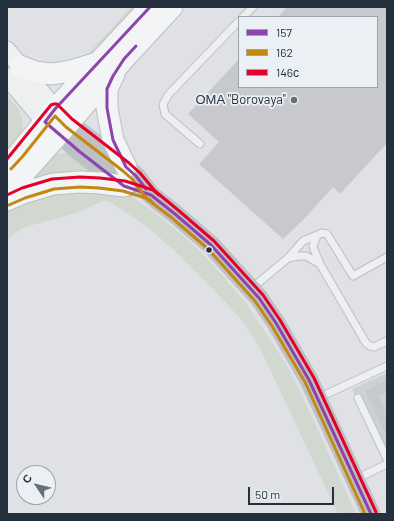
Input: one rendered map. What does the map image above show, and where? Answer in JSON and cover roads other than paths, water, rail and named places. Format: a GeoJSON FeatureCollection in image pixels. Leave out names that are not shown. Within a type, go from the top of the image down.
{"type":"FeatureCollection","features":[{"type":"Feature","properties":{"kind":"main road"},"geometry":{"type":"LineString","coordinates":[[7,192],[99,63],[150,7]]}},
{"type":"Feature","properties":{"kind":"main road"},"geometry":{"type":"LineString","coordinates":[[7,166],[19,153],[57,122],[124,58],[172,7]]}},
{"type":"Feature","properties":{"kind":"main road"},"geometry":{"type":"LineString","coordinates":[[124,58],[107,89],[107,108],[113,140],[125,176]]}},
{"type":"Feature","properties":{"kind":"main road"},"geometry":{"type":"LineString","coordinates":[[14,72],[52,74],[71,72],[99,63]]}},
{"type":"Feature","properties":{"kind":"main road"},"geometry":{"type":"LineString","coordinates":[[57,122],[80,152],[125,176],[175,214],[211,245],[259,298],[276,323],[309,380],[370,514]]}},
{"type":"Feature","properties":{"kind":"main road"},"geometry":{"type":"LineString","coordinates":[[7,200],[23,193],[53,184],[80,182],[100,183],[125,176]]}},
{"type":"Feature","properties":{"kind":"street"},"geometry":{"type":"LineString","coordinates":[[7,50],[14,72],[57,122]]}},
{"type":"Feature","properties":{"kind":"lane"},"geometry":{"type":"LineString","coordinates":[[244,16],[253,7]]}},
{"type":"Feature","properties":{"kind":"lane"},"geometry":{"type":"LineString","coordinates":[[200,144],[164,114],[163,104],[169,94],[238,22]]}},
{"type":"Feature","properties":{"kind":"lane"},"geometry":{"type":"LineString","coordinates":[[251,289],[288,258],[303,241],[322,233],[327,234],[353,276],[387,257]]}},
{"type":"Feature","properties":{"kind":"lane"},"geometry":{"type":"LineString","coordinates":[[317,235],[313,246],[320,264],[366,343],[374,347],[387,341]]}},
{"type":"Feature","properties":{"kind":"lane"},"geometry":{"type":"LineString","coordinates":[[288,258],[306,256],[320,264]]}},
{"type":"Feature","properties":{"kind":"lane"},"geometry":{"type":"LineString","coordinates":[[318,398],[387,366]]}},
{"type":"Feature","properties":{"kind":"lane"},"geometry":{"type":"LineString","coordinates":[[358,398],[387,459]]}},
{"type":"Feature","properties":{"kind":"lane"},"geometry":{"type":"LineString","coordinates":[[355,480],[387,464]]}},
{"type":"Feature","properties":{"kind":"place","name":"ОМА \"Borovaya\""},"geometry":{"type":"Point","coordinates":[294,100]}}]}
